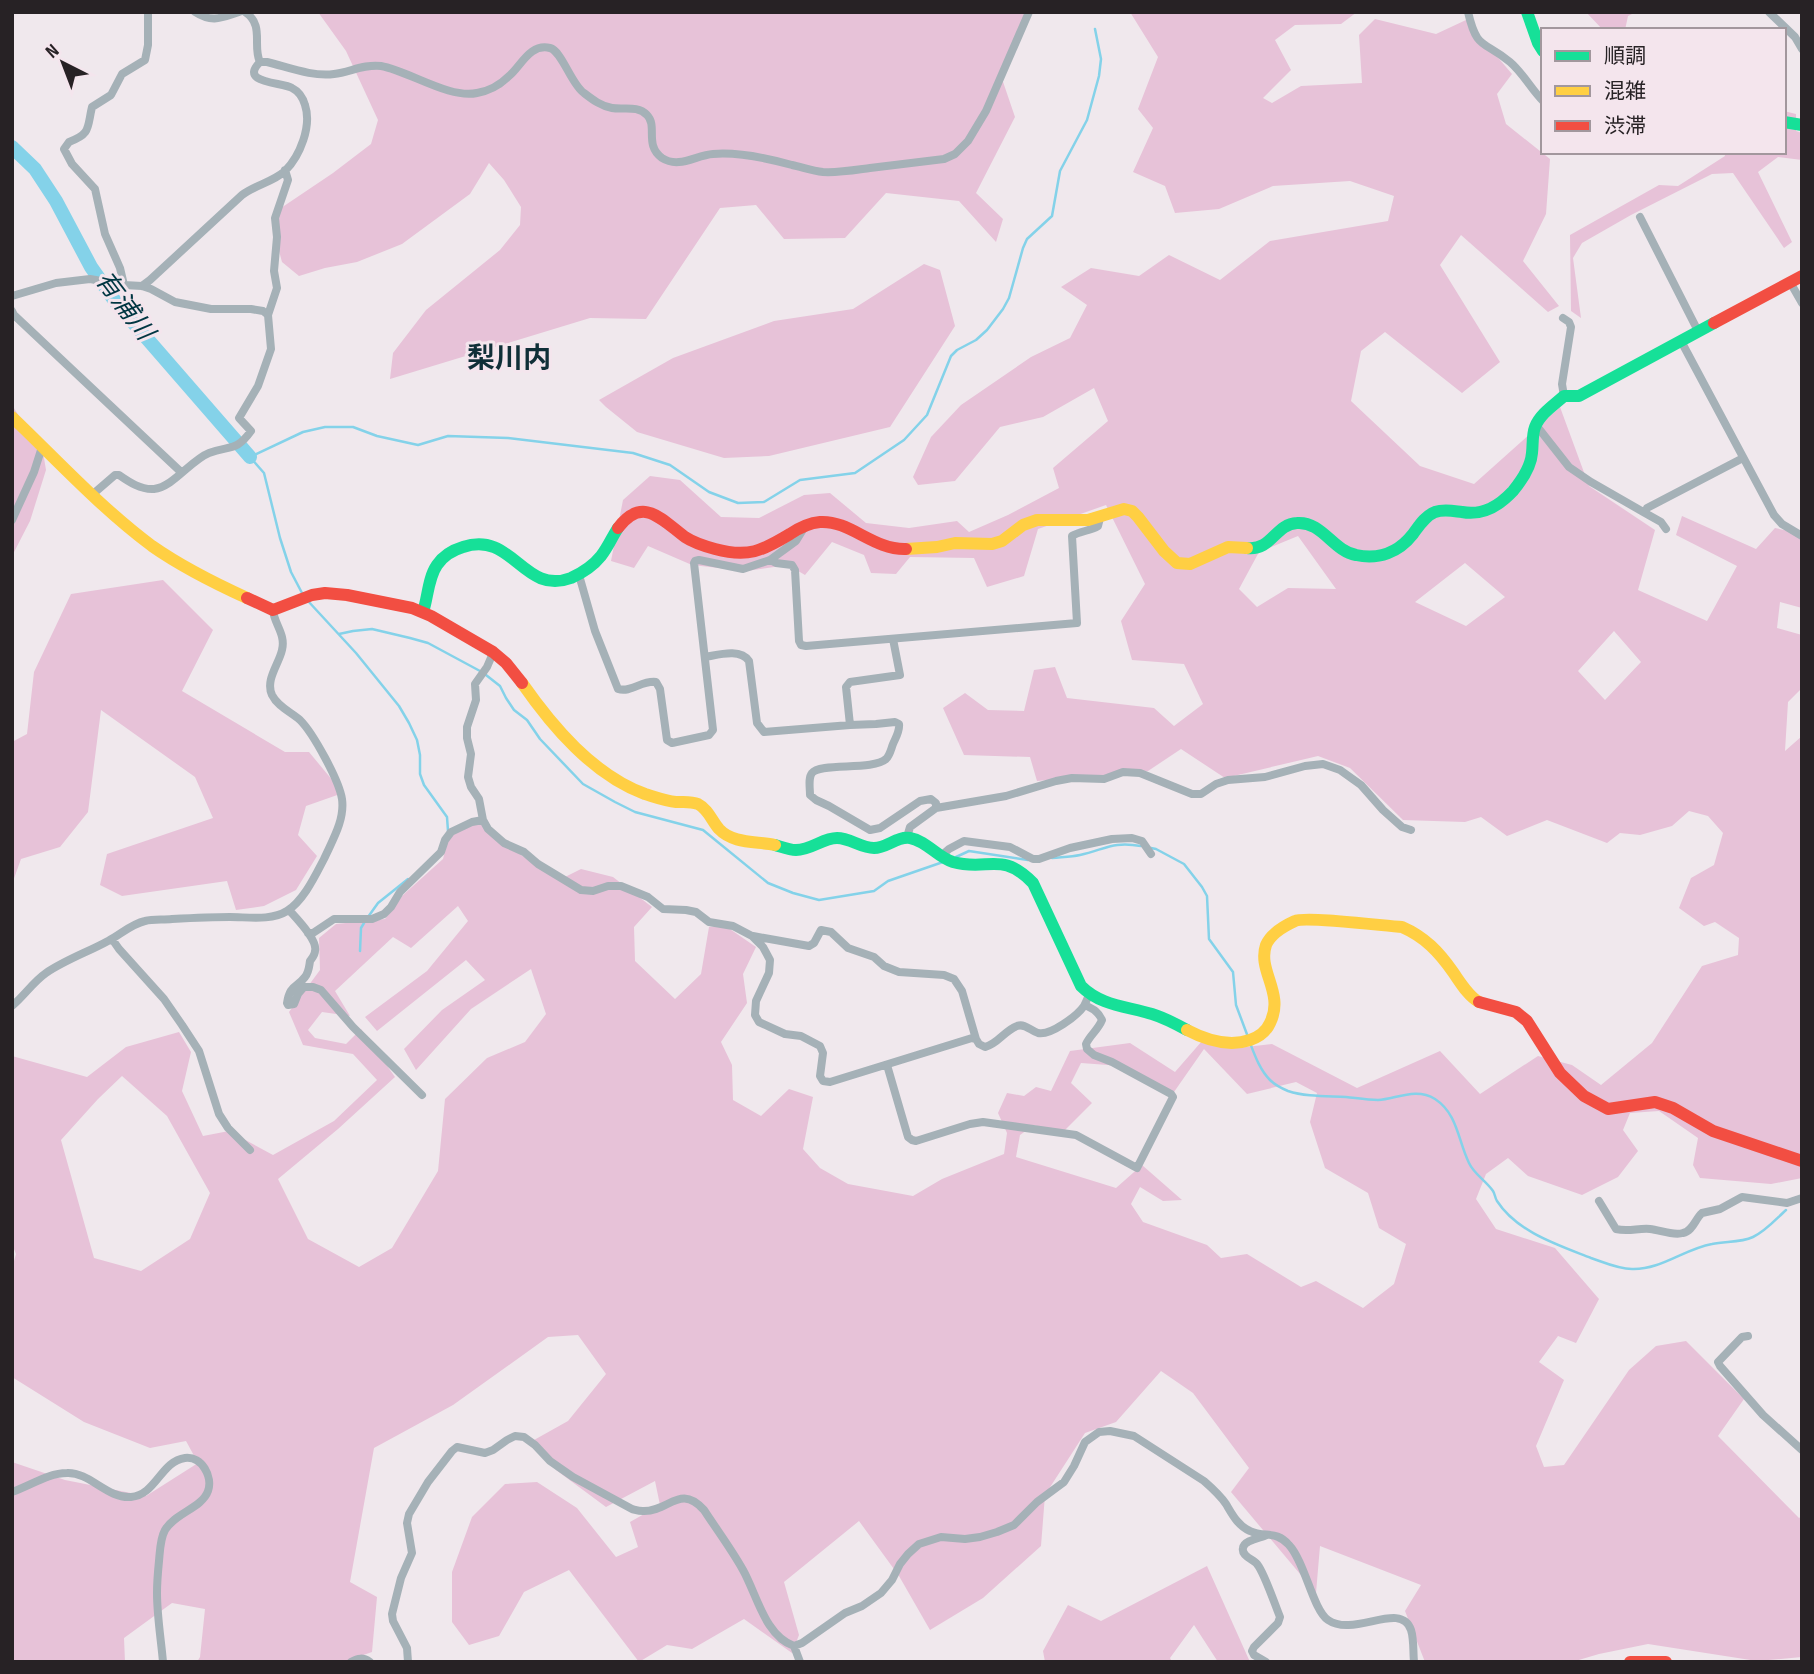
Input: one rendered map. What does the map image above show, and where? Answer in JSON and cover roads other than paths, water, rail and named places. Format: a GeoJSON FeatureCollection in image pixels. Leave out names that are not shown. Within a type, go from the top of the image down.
{"type":"FeatureCollection","features":[{"type":"Feature","properties":{"kind":"main road"},"geometry":{"type":"LineString","coordinates":[[1527,12],[1541,48]]}},
{"type":"Feature","properties":{"kind":"main road"},"geometry":{"type":"LineString","coordinates":[[423,612],[431,574],[437,562],[450,552],[468,545],[498,547],[534,577],[547,583],[561,582],[579,575],[592,565],[603,553],[614,530],[639,512],[652,512],[696,543],[739,554],[751,553],[818,521],[831,523],[882,546],[896,549],[940,547],[957,543],[993,544],[1003,541],[1033,521],[1100,518],[1124,509],[1140,519],[1171,560],[1181,565],[1194,564],[1228,547],[1256,550],[1283,528],[1295,523],[1317,528],[1349,553],[1359,556],[1388,554],[1398,550],[1435,512],[1446,510],[1469,515],[1484,512],[1501,502],[1521,480],[1531,460],[1536,425],[1544,413],[1564,396],[1579,396],[1796,279]]}},
{"type":"Feature","properties":{"kind":"main road"},"geometry":{"type":"LineString","coordinates":[[12,418],[124,524],[153,547],[198,576],[273,610],[317,594],[340,594],[423,612],[490,660],[510,666],[561,733],[588,758],[641,793],[704,808],[724,834],[740,840],[793,849],[803,849],[828,838],[843,838],[872,848],[907,837],[920,841],[950,861],[964,864],[998,863],[1024,872],[1033,883],[1086,1000],[1158,1016],[1202,1037],[1234,1043],[1250,1040],[1270,1026],[1275,1013],[1275,996],[1263,954],[1276,932],[1298,919],[1402,927],[1414,931],[1433,945],[1474,999],[1516,1012],[1527,1021],[1560,1073],[1584,1096],[1608,1109],[1655,1102],[1674,1108],[1713,1131],[1802,1161]]}},
{"type":"Feature","properties":{"kind":"main road"},"geometry":{"type":"LineString","coordinates":[[1630,1662],[1666,1662]]}},
{"type":"Feature","properties":{"kind":"street"},"geometry":{"type":"LineString","coordinates":[[124,285],[120,268],[105,234],[95,189],[72,164],[64,149],[69,142],[82,137],[87,131],[92,107],[111,94],[122,74],[145,60],[148,12]]}},
{"type":"Feature","properties":{"kind":"street"},"geometry":{"type":"LineString","coordinates":[[195,12],[204,18],[218,19],[239,12]]}},
{"type":"Feature","properties":{"kind":"street"},"geometry":{"type":"LineString","coordinates":[[246,12],[255,21],[259,42],[257,56],[260,62]]}},
{"type":"Feature","properties":{"kind":"street"},"geometry":{"type":"LineString","coordinates":[[142,286],[242,195],[277,176],[295,158],[307,123],[305,106],[293,88],[262,82],[256,77],[256,66],[260,62],[317,74],[382,66],[459,94],[475,94],[497,86],[512,75],[531,52],[547,47],[559,55],[580,91],[599,104],[614,109],[636,109],[647,115],[651,122],[651,140],[655,152],[665,160],[679,163],[712,154],[763,157],[822,172],[848,172],[944,159],[955,154],[968,141],[986,111],[1030,12]]}},
{"type":"Feature","properties":{"kind":"street"},"geometry":{"type":"LineString","coordinates":[[1468,12],[1472,32],[1482,44],[1508,60],[1541,99]]}},
{"type":"Feature","properties":{"kind":"street"},"geometry":{"type":"LineString","coordinates":[[1769,12],[1786,28]]}},
{"type":"Feature","properties":{"kind":"street"},"geometry":{"type":"LineString","coordinates":[[1786,28],[1802,49]]}},
{"type":"Feature","properties":{"kind":"street"},"geometry":{"type":"LineString","coordinates":[[93,494],[115,475],[133,484],[153,489],[169,484],[181,472],[208,454],[236,447],[251,431],[239,418],[258,386],[271,349],[268,315],[277,288],[274,271],[277,237],[275,218],[288,180],[285,170]]}},
{"type":"Feature","properties":{"kind":"street"},"geometry":{"type":"LineString","coordinates":[[1640,217],[1698,331]]}},
{"type":"Feature","properties":{"kind":"street"},"geometry":{"type":"LineString","coordinates":[[12,296],[55,284],[90,279],[142,286],[175,302],[211,309],[251,309],[268,315]]}},
{"type":"Feature","properties":{"kind":"street"},"geometry":{"type":"LineString","coordinates":[[1796,279],[1802,303]]}},
{"type":"Feature","properties":{"kind":"street"},"geometry":{"type":"LineString","coordinates":[[12,311],[181,472]]}},
{"type":"Feature","properties":{"kind":"street"},"geometry":{"type":"LineString","coordinates":[[1563,318],[1571,327],[1562,384],[1564,396]]}},
{"type":"Feature","properties":{"kind":"street"},"geometry":{"type":"LineString","coordinates":[[1681,341],[1774,516],[1802,536]]}},
{"type":"Feature","properties":{"kind":"street"},"geometry":{"type":"LineString","coordinates":[[1536,425],[1569,467],[1661,522],[1666,529]]}},
{"type":"Feature","properties":{"kind":"street"},"geometry":{"type":"LineString","coordinates":[[12,520],[34,472],[42,447]]}},
{"type":"Feature","properties":{"kind":"street"},"geometry":{"type":"LineString","coordinates":[[1645,513],[1652,504],[1743,458]]}},
{"type":"Feature","properties":{"kind":"street"},"geometry":{"type":"LineString","coordinates":[[770,560],[792,565],[795,570],[799,641],[806,646],[1077,623],[1072,536],[1098,526],[1100,518]]}},
{"type":"Feature","properties":{"kind":"street"},"geometry":{"type":"LineString","coordinates":[[579,575],[594,631],[618,689],[623,691],[649,681],[656,682],[660,689],[667,740],[672,743],[709,735],[713,730],[695,561],[744,569],[770,560],[796,541],[806,526]]}},
{"type":"Feature","properties":{"kind":"street"},"geometry":{"type":"LineString","coordinates":[[12,1006],[48,972],[136,924],[209,917],[266,918],[289,910],[303,895],[339,824],[342,800],[338,785],[309,730],[298,718],[279,705],[270,689],[284,640],[273,610]]}},
{"type":"Feature","properties":{"kind":"street"},"geometry":{"type":"LineString","coordinates":[[849,725],[846,687],[850,682],[900,675],[893,639]]}},
{"type":"Feature","properties":{"kind":"street"},"geometry":{"type":"LineString","coordinates":[[705,657],[739,653],[745,655],[749,661],[757,723],[764,732],[895,722],[900,726],[888,758],[882,762],[818,768],[812,772],[810,794],[816,800],[870,830],[880,828],[920,801],[930,799],[936,803],[936,808]]}},
{"type":"Feature","properties":{"kind":"street"},"geometry":{"type":"LineString","coordinates":[[490,660],[475,684],[476,700],[467,727],[471,754],[468,777],[479,799],[483,820],[488,829],[505,843],[524,852],[538,864],[582,890],[593,891],[608,886],[621,886],[648,897],[663,909],[696,912],[709,922],[733,926],[752,936],[763,947],[770,960],[769,973],[756,1001],[755,1015],[759,1022],[785,1034],[801,1036],[820,1046],[823,1053],[820,1076],[823,1081],[830,1082],[976,1039]]}},
{"type":"Feature","properties":{"kind":"street"},"geometry":{"type":"LineString","coordinates":[[907,837],[910,827],[936,808],[1006,796],[1072,778],[1104,779],[1123,772],[1140,773],[1192,794],[1201,794],[1216,783],[1228,780],[1265,777],[1323,764],[1340,770],[1361,785],[1383,810],[1402,827],[1411,830]]}},
{"type":"Feature","properties":{"kind":"street"},"geometry":{"type":"LineString","coordinates":[[308,933],[313,933],[334,919],[372,919],[384,914],[400,892],[441,852],[451,832],[483,820]]}},
{"type":"Feature","properties":{"kind":"street"},"geometry":{"type":"LineString","coordinates":[[942,856],[964,841],[1010,847],[1033,859],[1039,859],[1081,845],[1132,838],[1142,841],[1151,853]]}},
{"type":"Feature","properties":{"kind":"street"},"geometry":{"type":"LineString","coordinates":[[289,910],[315,943],[316,950],[310,961],[309,971],[292,988],[286,1003],[294,1004],[304,987],[321,990],[353,1027],[422,1095]]}},
{"type":"Feature","properties":{"kind":"street"},"geometry":{"type":"LineString","coordinates":[[752,936],[809,946],[814,943],[821,930],[831,932],[848,948],[874,957],[884,966],[899,972],[944,975],[954,979],[962,991],[976,1039],[985,1047],[992,1046],[1016,1026],[1023,1026],[1038,1033],[1048,1033],[1070,1019],[1086,1000],[1102,1020],[1088,1038],[1087,1049],[1173,1097],[1137,1168],[1076,1135],[983,1122],[912,1140],[908,1137],[887,1065]]}},
{"type":"Feature","properties":{"kind":"street"},"geometry":{"type":"LineString","coordinates":[[112,939],[164,999],[182,1025],[199,1051],[219,1114],[228,1128],[250,1150]]}},
{"type":"Feature","properties":{"kind":"street"},"geometry":{"type":"LineString","coordinates":[[1599,1201],[1616,1229],[1625,1231],[1648,1228],[1677,1234],[1692,1228],[1702,1213],[1720,1209],[1742,1197],[1787,1203],[1802,1198]]}},
{"type":"Feature","properties":{"kind":"street"},"geometry":{"type":"LineString","coordinates":[[1748,1336],[1742,1336],[1718,1362],[1763,1415],[1802,1450]]}},
{"type":"Feature","properties":{"kind":"street"},"geometry":{"type":"LineString","coordinates":[[794,1646],[881,1593],[900,1564],[919,1545],[941,1537],[980,1537],[1014,1525],[1037,1502],[1063,1482],[1085,1442],[1099,1432],[1110,1431],[1134,1436],[1212,1488],[1242,1527],[1251,1532],[1280,1537],[1290,1545],[1320,1611],[1327,1620],[1340,1626],[1356,1626],[1394,1617],[1402,1619],[1411,1632],[1414,1662]]}},
{"type":"Feature","properties":{"kind":"street"},"geometry":{"type":"LineString","coordinates":[[408,1662],[407,1648],[392,1614],[401,1578],[412,1553],[407,1523],[409,1514],[428,1482],[457,1447],[485,1453],[515,1436],[524,1437],[550,1461],[573,1477],[632,1509],[652,1510],[680,1498],[698,1503],[743,1570],[770,1626],[778,1637],[794,1646],[800,1662]]}},
{"type":"Feature","properties":{"kind":"street"},"geometry":{"type":"LineString","coordinates":[[12,1492],[52,1475],[68,1472],[80,1475],[123,1497],[130,1497],[149,1490],[175,1462],[192,1458],[200,1462],[207,1471],[209,1491],[197,1505],[174,1519],[165,1530],[161,1542],[157,1592],[163,1662]]}},
{"type":"Feature","properties":{"kind":"street"},"geometry":{"type":"LineString","coordinates":[[1266,1662],[1252,1651],[1278,1623],[1280,1617],[1258,1565],[1242,1550],[1247,1542],[1270,1534]]}},
{"type":"Feature","properties":{"kind":"street"},"geometry":{"type":"LineString","coordinates":[[351,1662],[364,1658],[370,1662]]}},
{"type":"Feature","properties":{"kind":"waterway"},"geometry":{"type":"LineString","coordinates":[[302,593],[291,572],[280,538],[264,473],[250,457],[303,432],[325,427],[353,427],[377,436],[418,445],[448,436],[508,438],[633,453],[670,465],[709,492],[738,503],[764,502],[800,480],[855,473],[904,440],[927,415],[951,356],[976,340],[1003,309],[1009,298],[1027,239],[1052,216],[1060,171],[1087,120],[1099,76],[1101,59],[1095,29]]}},
{"type":"Feature","properties":{"kind":"waterway","name":"有浦川"},"geometry":{"type":"LineString","coordinates":[[12,147],[35,169],[56,201],[91,267],[117,304],[250,457]]}},
{"type":"Feature","properties":{"kind":"waterway"},"geometry":{"type":"LineString","coordinates":[[308,601],[356,653],[399,706],[417,740],[420,774],[424,785],[447,817],[448,831]]}},
{"type":"Feature","properties":{"kind":"waterway"},"geometry":{"type":"LineString","coordinates":[[339,634],[372,629],[410,638],[428,643],[480,671]]}},
{"type":"Feature","properties":{"kind":"waterway"},"geometry":{"type":"LineString","coordinates":[[486,675],[500,686],[514,710],[527,720],[540,739],[583,784],[635,812],[703,830],[768,883],[819,900],[874,891],[888,881],[943,862]]}},
{"type":"Feature","properties":{"kind":"waterway"},"geometry":{"type":"LineString","coordinates":[[1052,858],[1080,855],[1116,845],[1141,846]]}},
{"type":"Feature","properties":{"kind":"waterway"},"geometry":{"type":"LineString","coordinates":[[1151,848],[1184,864],[1207,896],[1209,939],[1233,972],[1236,1005],[1248,1037]]}},
{"type":"Feature","properties":{"kind":"waterway"},"geometry":{"type":"LineString","coordinates":[[956,857],[969,851],[1028,860]]}},
{"type":"Feature","properties":{"kind":"waterway"},"geometry":{"type":"LineString","coordinates":[[368,917],[378,903],[408,879]]}},
{"type":"Feature","properties":{"kind":"waterway"},"geometry":{"type":"LineString","coordinates":[[360,951],[361,928],[364,923]]}},
{"type":"Feature","properties":{"kind":"waterway"},"geometry":{"type":"LineString","coordinates":[[1250,1043],[1266,1076],[1288,1091],[1374,1100],[1421,1094],[1435,1099],[1443,1105],[1453,1120],[1471,1167],[1493,1191],[1505,1212],[1539,1236],[1611,1265],[1627,1269],[1643,1268],[1702,1247],[1748,1239],[1762,1232],[1786,1210]]}},
{"type":"Feature","properties":{"kind":"district","name":"梨川内"},"geometry":{"type":"Point","coordinates":[509,358]}}]}
